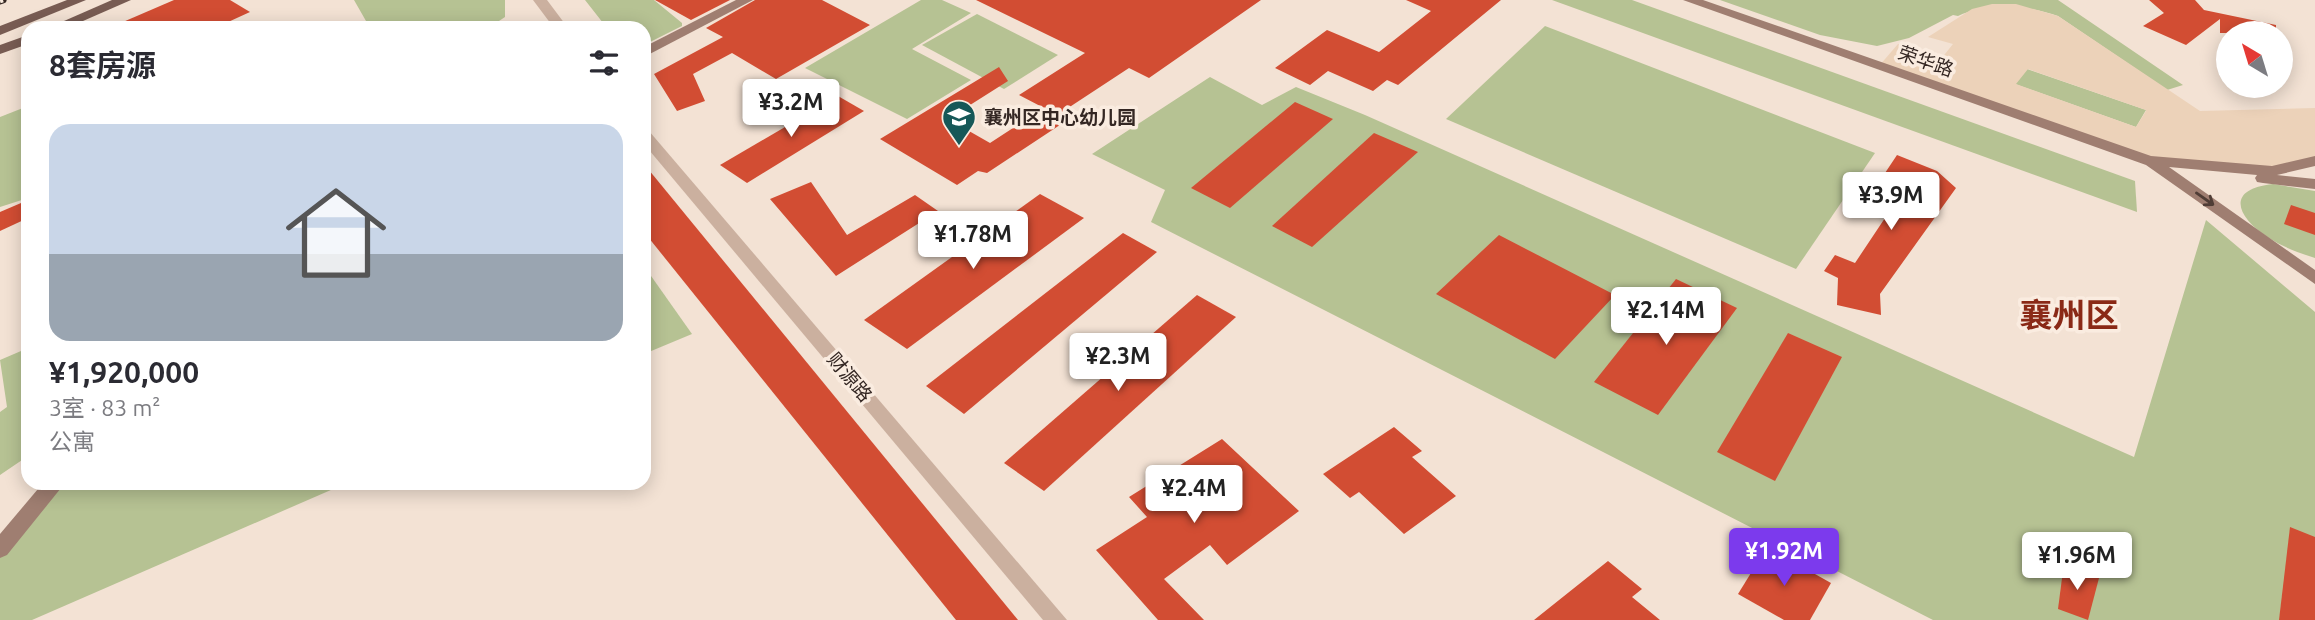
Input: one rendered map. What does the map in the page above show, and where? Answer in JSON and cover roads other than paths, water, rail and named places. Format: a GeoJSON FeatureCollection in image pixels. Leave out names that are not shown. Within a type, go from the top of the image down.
{"type":"FeatureCollection","features":[{"type":"Feature","properties":{"kind":"main road"},"geometry":{"type":"LineString","coordinates":[[27,21],[79,0]]}},
{"type":"Feature","properties":{"kind":"main road"},"geometry":{"type":"LineString","coordinates":[[72,21],[124,0]]}},
{"type":"Feature","properties":{"kind":"main road"},"geometry":{"type":"LineString","coordinates":[[651,49],[746,0]]}},
{"type":"Feature","properties":{"kind":"main road","name":"荣华路"},"geometry":{"type":"LineString","coordinates":[[1690,0],[2149,161],[2272,171],[2315,161]]}},
{"type":"Feature","properties":{"kind":"main road"},"geometry":{"type":"LineString","coordinates":[[0,32],[21,23]]}},
{"type":"Feature","properties":{"kind":"main road"},"geometry":{"type":"LineString","coordinates":[[0,50],[21,42]]}},
{"type":"Feature","properties":{"kind":"main road"},"geometry":{"type":"LineString","coordinates":[[2149,161],[2315,183]]}},
{"type":"Feature","properties":{"kind":"main road","name":"荣华路"},"geometry":{"type":"LineString","coordinates":[[2149,161],[2315,278]]}},
{"type":"Feature","properties":{"kind":"main road"},"geometry":{"type":"LineString","coordinates":[[2272,171],[2315,183]]}},
{"type":"Feature","properties":{"kind":"main road"},"geometry":{"type":"LineString","coordinates":[[0,549],[49,490]]}},
{"type":"Feature","properties":{"kind":"street"},"geometry":{"type":"LineString","coordinates":[[540,0],[556,21]]}},
{"type":"Feature","properties":{"kind":"street","name":"财源路"},"geometry":{"type":"LineString","coordinates":[[651,142],[1056,620]]}},
{"type":"Feature","properties":{"kind":"place","name":"襄州区中心幼儿园"},"geometry":{"type":"Point","coordinates":[959,147]}},
{"type":"Feature","properties":{"kind":"district","name":"襄州区"},"geometry":{"type":"Point","coordinates":[2069,314]}}]}
